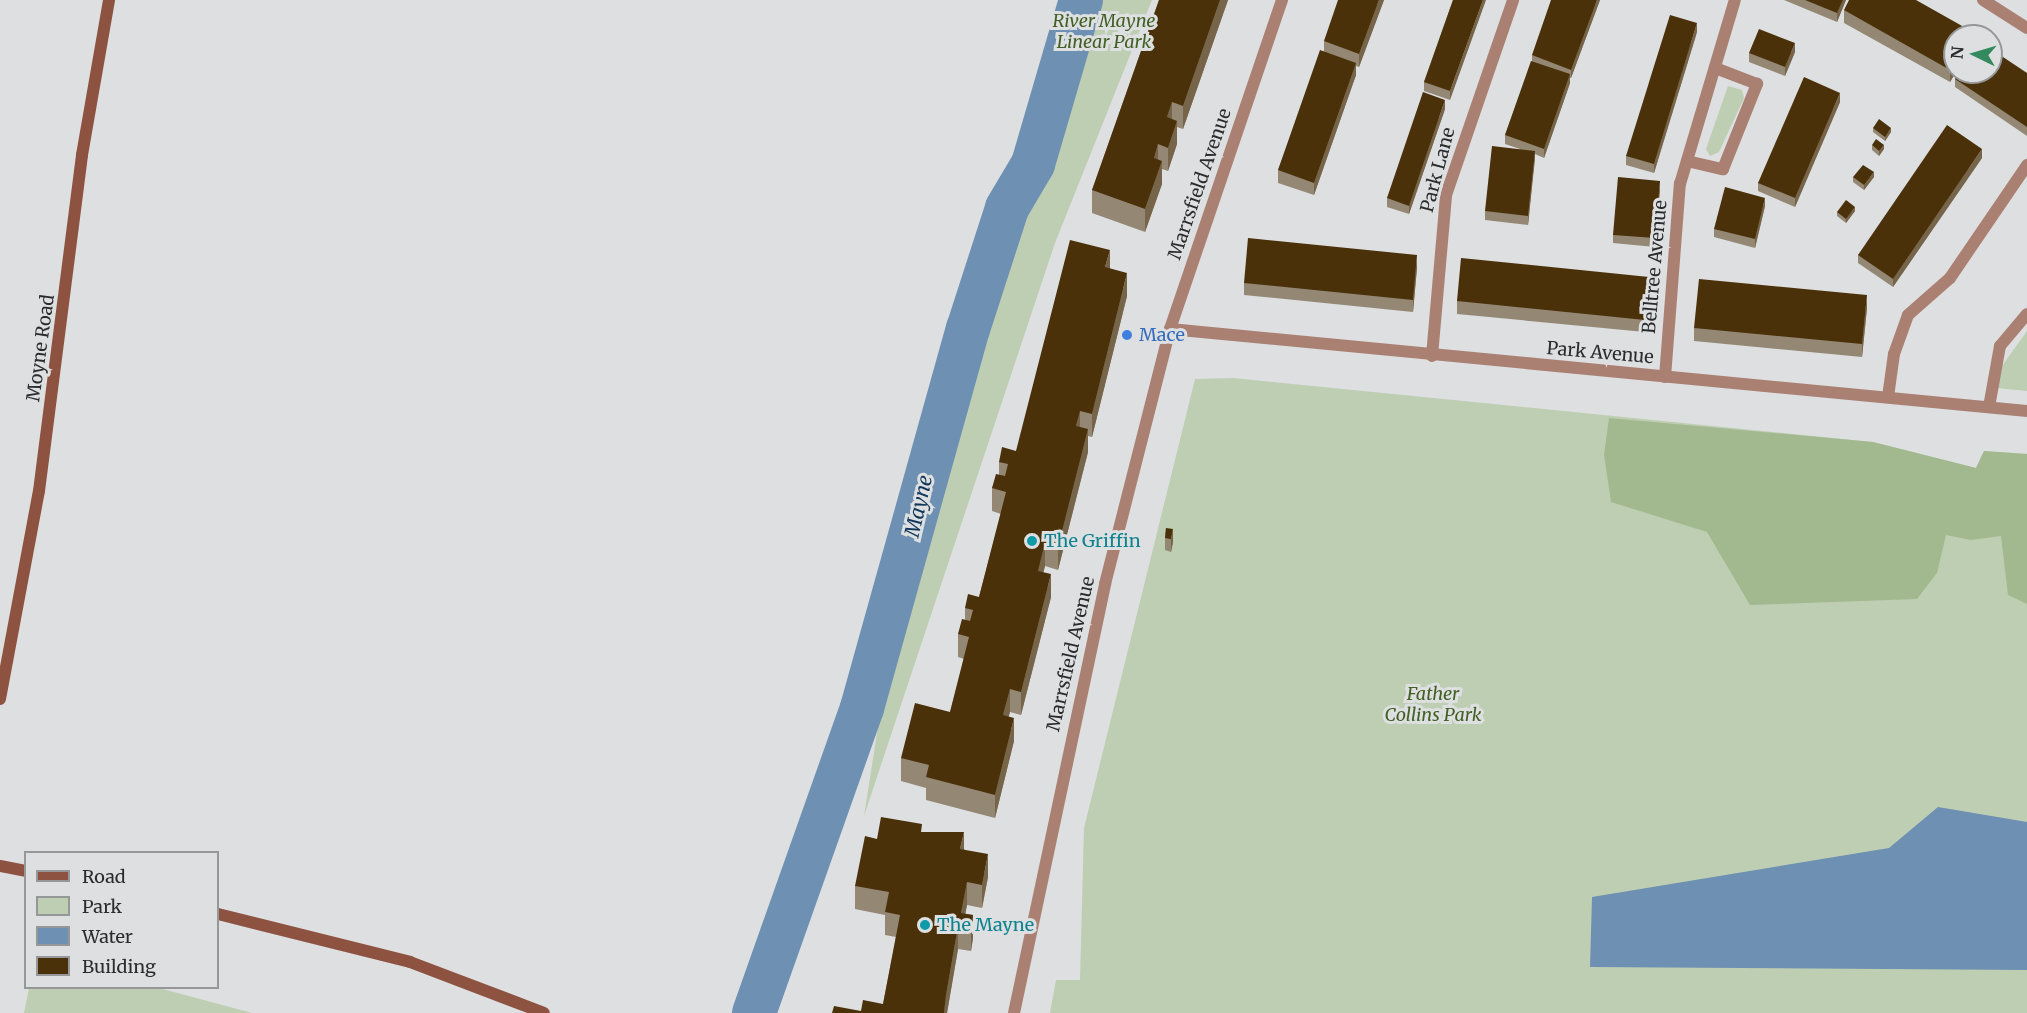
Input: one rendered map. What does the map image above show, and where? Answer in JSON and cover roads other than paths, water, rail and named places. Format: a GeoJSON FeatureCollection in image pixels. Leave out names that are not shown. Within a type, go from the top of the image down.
{"type":"FeatureCollection","features":[{"type":"Feature","properties":{"kind":"main road","name":"Moyne Road"},"geometry":{"type":"LineString","coordinates":[[0,699],[39,491],[82,155],[109,0]]}},
{"type":"Feature","properties":{"kind":"main road"},"geometry":{"type":"LineString","coordinates":[[0,866],[24,871]]}},
{"type":"Feature","properties":{"kind":"main road"},"geometry":{"type":"LineString","coordinates":[[219,914],[410,962],[544,1013]]}},
{"type":"Feature","properties":{"kind":"street","name":"Marrsfield Avenue"},"geometry":{"type":"LineString","coordinates":[[1014,1013],[1105,584],[1170,329],[1282,0]]}},
{"type":"Feature","properties":{"kind":"street","name":"Park Lane"},"geometry":{"type":"LineString","coordinates":[[1432,356],[1446,195],[1513,0]]}},
{"type":"Feature","properties":{"kind":"street","name":"Belltree Avenue"},"geometry":{"type":"LineString","coordinates":[[1665,377],[1680,184],[1735,0]]}},
{"type":"Feature","properties":{"kind":"street"},"geometry":{"type":"LineString","coordinates":[[1983,0],[2027,28]]}},
{"type":"Feature","properties":{"kind":"street"},"geometry":{"type":"LineString","coordinates":[[1687,161],[1723,169],[1757,84],[1715,68]]}},
{"type":"Feature","properties":{"kind":"street"},"geometry":{"type":"LineString","coordinates":[[1888,397],[1908,315],[1950,278],[2027,165]]}},
{"type":"Feature","properties":{"kind":"street"},"geometry":{"type":"LineString","coordinates":[[1989,407],[2000,346],[2027,314]]}},
{"type":"Feature","properties":{"kind":"street","name":"Park Avenue"},"geometry":{"type":"LineString","coordinates":[[1170,329],[1432,356],[2027,411]]}},
{"type":"Feature","properties":{"kind":"water"},"geometry":{"type":"Polygon","coordinates":[[[1938,807],[2027,822],[2027,970],[1590,967],[1592,897],[1889,848],[1938,807]]]}},
{"type":"Feature","properties":{"kind":"waterway","name":"Mayne"},"geometry":{"type":"LineString","coordinates":[[754,1013],[862,708],[968,329],[1007,208],[1033,164],[1081,0]]}},
{"type":"Feature","properties":{"kind":"place","name":"Mace"},"geometry":{"type":"Point","coordinates":[1127,335]}},
{"type":"Feature","properties":{"kind":"place","name":"The Griffin"},"geometry":{"type":"Point","coordinates":[1032,541]}},
{"type":"Feature","properties":{"kind":"place","name":"The Mayne"},"geometry":{"type":"Point","coordinates":[925,925]}},
{"type":"Feature","properties":{"kind":"park label","name":"River Mayne Linear Park"},"geometry":{"type":"Point","coordinates":[1104,32]}},
{"type":"Feature","properties":{"kind":"park label","name":"Father Collins Park"},"geometry":{"type":"Point","coordinates":[1433,705]}}]}
